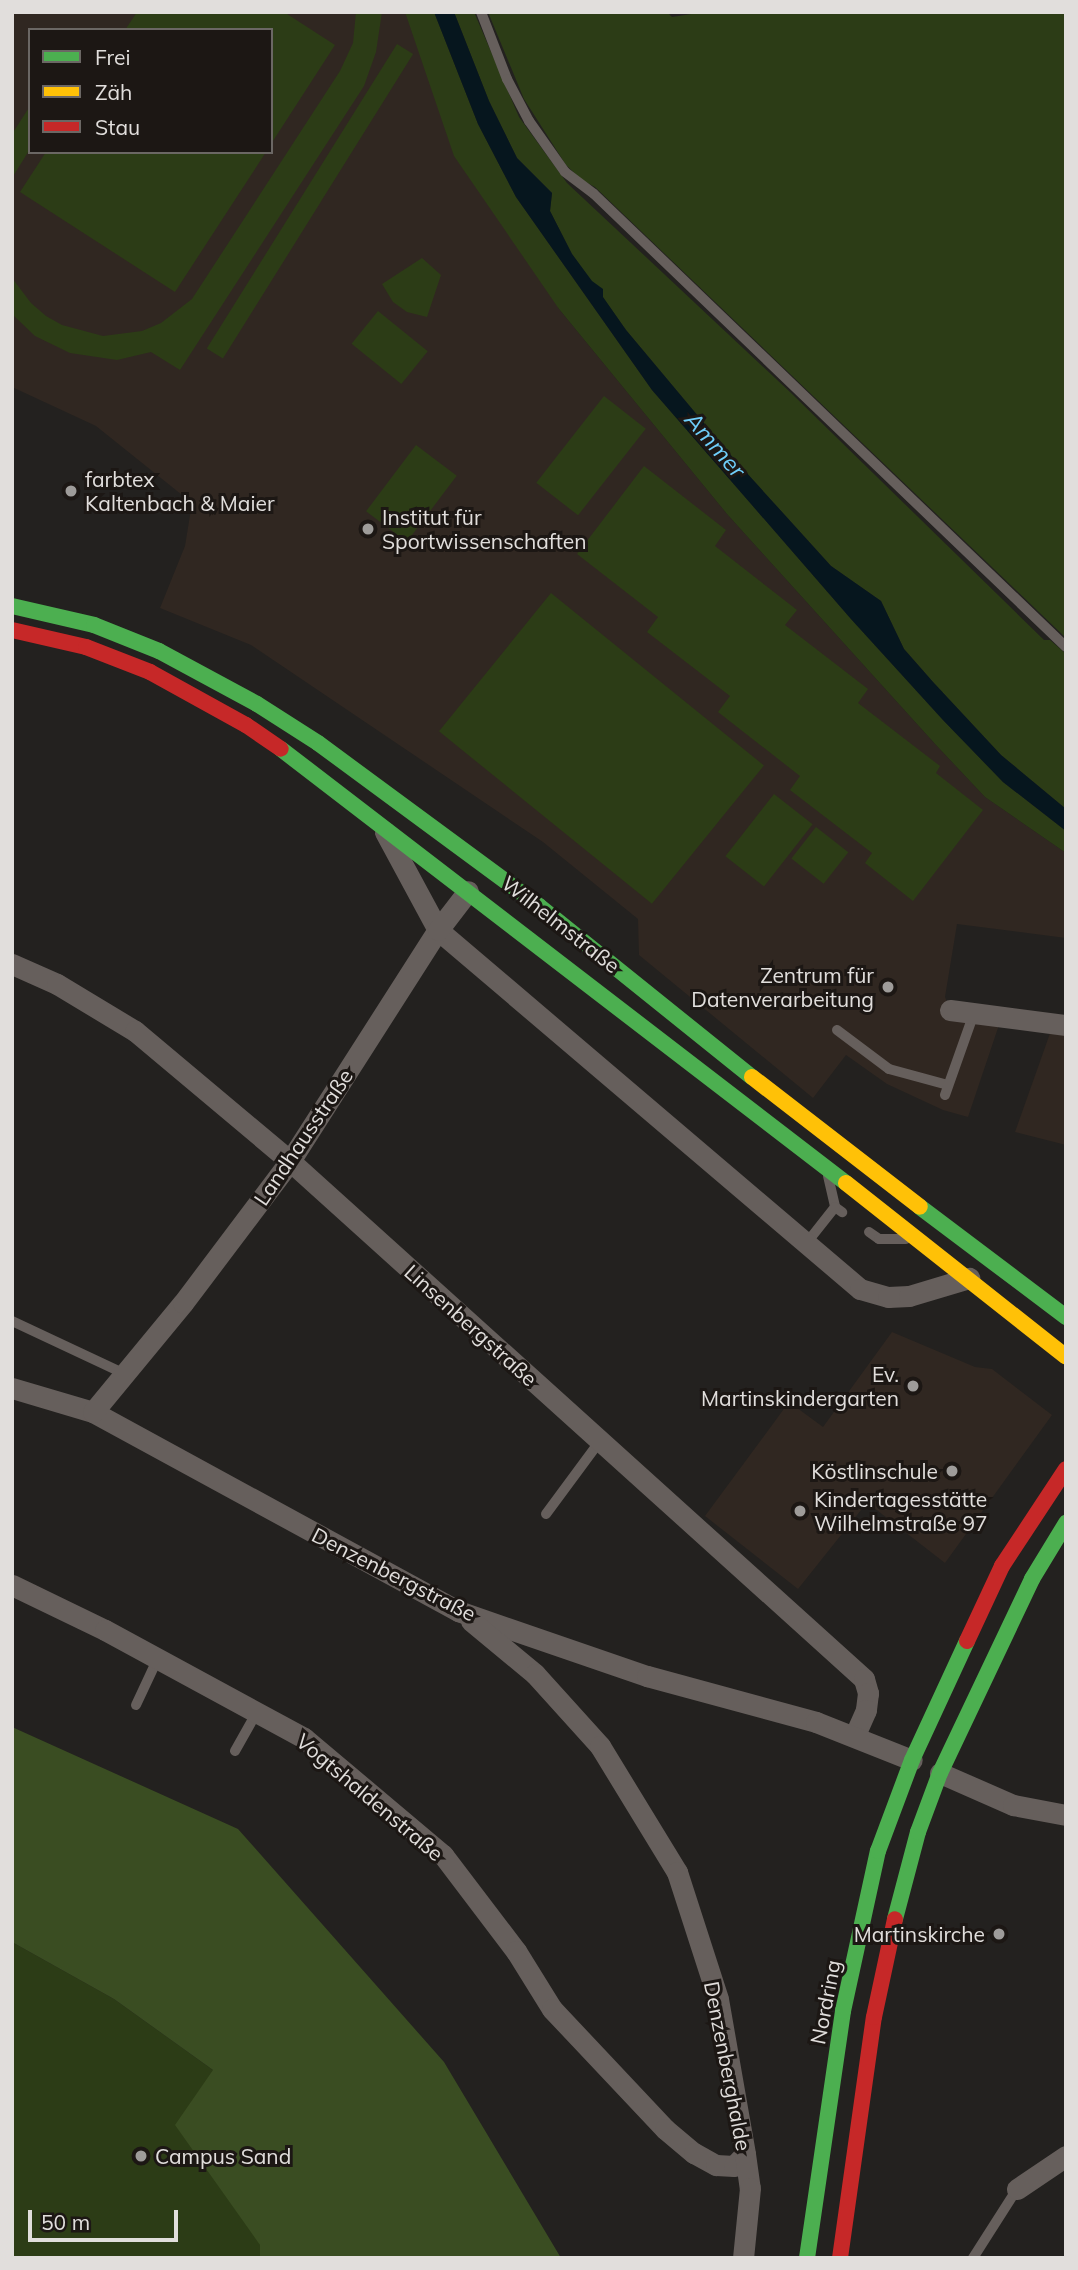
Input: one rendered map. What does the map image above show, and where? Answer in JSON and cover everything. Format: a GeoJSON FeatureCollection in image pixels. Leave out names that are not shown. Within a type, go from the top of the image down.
{"type":"FeatureCollection","features":[{"type":"Feature","properties":{"kind":"main road"},"geometry":{"type":"LineString","coordinates":[[16,588],[53,614]]}},
{"type":"Feature","properties":{"kind":"main road","name":"Wilhelmstraße"},"geometry":{"type":"LineString","coordinates":[[12,606],[94,625],[159,651],[246,698],[317,743],[539,906],[796,1113],[1066,1317]]}},
{"type":"Feature","properties":{"kind":"main road","name":"Wilhelmstraße"},"geometry":{"type":"LineString","coordinates":[[12,630],[86,647],[150,672],[246,725],[378,821],[826,1166],[1066,1356]]}},
{"type":"Feature","properties":{"kind":"main road"},"geometry":{"type":"LineString","coordinates":[[424,857],[441,833]]}},
{"type":"Feature","properties":{"kind":"main road"},"geometry":{"type":"LineString","coordinates":[[468,891],[510,896],[539,906]]}},
{"type":"Feature","properties":{"kind":"main road","name":"Nordring"},"geometry":{"type":"LineString","coordinates":[[807,2258],[846,1998],[878,1851],[912,1760],[1002,1566],[1066,1469]]}},
{"type":"Feature","properties":{"kind":"main road"},"geometry":{"type":"LineString","coordinates":[[840,2258],[874,2017],[897,1908],[918,1832],[940,1773],[1031,1579],[1066,1523]]}},
{"type":"Feature","properties":{"kind":"main road"},"geometry":{"type":"LineString","coordinates":[[912,1760],[940,1773]]}},
{"type":"Feature","properties":{"kind":"street","name":"Wilhelmstraße"},"geometry":{"type":"LineString","coordinates":[[378,821],[438,930],[805,1245],[860,1289],[888,1297],[909,1296],[969,1278]]}},
{"type":"Feature","properties":{"kind":"street","name":"Landhausstraße"},"geometry":{"type":"LineString","coordinates":[[93,1412],[183,1303],[290,1161],[438,930],[468,891]]}},
{"type":"Feature","properties":{"kind":"street","name":"Linsenbergstraße"},"geometry":{"type":"LineString","coordinates":[[12,964],[57,984],[135,1031],[290,1161],[864,1679],[868,1693],[866,1710],[855,1735]]}},
{"type":"Feature","properties":{"kind":"street"},"geometry":{"type":"LineString","coordinates":[[950,1010],[1066,1025]]}},
{"type":"Feature","properties":{"kind":"street","name":"Denzenbergstraße"},"geometry":{"type":"LineString","coordinates":[[12,1388],[93,1412],[458,1611],[647,1676],[795,1715],[855,1735],[912,1760]]}},
{"type":"Feature","properties":{"kind":"street","name":"Vogtshaldenstraße"},"geometry":{"type":"LineString","coordinates":[[12,1586],[158,1658],[304,1738],[443,1855],[516,1951],[552,2010],[665,2129],[694,2153],[716,2165],[734,2166],[745,2154]]}},
{"type":"Feature","properties":{"kind":"street","name":"Denzenberghalde"},"geometry":{"type":"LineString","coordinates":[[458,1611],[535,1674],[600,1746],[677,1872],[718,1999],[745,2154],[750,2188],[743,2258]]}},
{"type":"Feature","properties":{"kind":"street"},"geometry":{"type":"LineString","coordinates":[[535,1674],[547,1642]]}},
{"type":"Feature","properties":{"kind":"street"},"geometry":{"type":"LineString","coordinates":[[940,1773],[1013,1805],[1066,1815]]}},
{"type":"Feature","properties":{"kind":"street"},"geometry":{"type":"LineString","coordinates":[[1017,2189],[1066,2155]]}},
{"type":"Feature","properties":{"kind":"lane"},"geometry":{"type":"LineString","coordinates":[[481,12],[508,79],[529,121],[565,172],[594,194],[1066,647]]}},
{"type":"Feature","properties":{"kind":"lane"},"geometry":{"type":"LineString","coordinates":[[837,1030],[890,1069],[946,1090],[974,1013]]}},
{"type":"Feature","properties":{"kind":"lane"},"geometry":{"type":"LineString","coordinates":[[805,1245],[839,1209],[826,1166]]}},
{"type":"Feature","properties":{"kind":"lane"},"geometry":{"type":"LineString","coordinates":[[869,1232],[879,1239],[918,1239]]}},
{"type":"Feature","properties":{"kind":"lane"},"geometry":{"type":"LineString","coordinates":[[12,1321],[123,1373]]}},
{"type":"Feature","properties":{"kind":"lane"},"geometry":{"type":"LineString","coordinates":[[546,1514],[600,1441]]}},
{"type":"Feature","properties":{"kind":"lane"},"geometry":{"type":"LineString","coordinates":[[136,1704],[158,1658]]}},
{"type":"Feature","properties":{"kind":"lane"},"geometry":{"type":"LineString","coordinates":[[235,1751],[257,1712]]}},
{"type":"Feature","properties":{"kind":"lane"},"geometry":{"type":"LineString","coordinates":[[973,2258],[1017,2189]]}},
{"type":"Feature","properties":{"kind":"shaded area"},"geometry":{"type":"Polygon","coordinates":[[[12,12],[413,12],[559,309],[727,514],[936,745],[985,797],[1066,853],[1066,938],[957,924],[945,997],[950,1010],[1002,1016],[968,1117],[943,1110],[887,1084],[846,1055],[813,1098],[639,955],[638,919],[543,842],[251,645],[160,608],[185,546],[192,503],[96,426],[12,387],[12,12]]]}},
{"type":"Feature","properties":{"kind":"shaded area"},"geometry":{"type":"Polygon","coordinates":[[[1054,1022],[1066,1025],[1066,1145],[1015,1132],[1054,1022]]]}},
{"type":"Feature","properties":{"kind":"shaded area"},"geometry":{"type":"Polygon","coordinates":[[[892,1332],[975,1367],[992,1369],[1052,1415],[945,1563],[869,1504],[877,1490],[798,1589],[705,1516],[789,1402],[823,1427],[892,1332]]]}},
{"type":"Feature","properties":{"kind":"green space"},"geometry":{"type":"Polygon","coordinates":[[[137,12],[284,12],[335,45],[273,141],[273,28],[126,28],[137,12]]]}},
{"type":"Feature","properties":{"kind":"green space"},"geometry":{"type":"Polygon","coordinates":[[[356,12],[382,12],[376,52],[364,86],[180,370],[151,352],[117,360],[70,353],[35,336],[13,315],[12,278],[31,303],[46,316],[62,325],[103,336],[142,331],[161,323],[192,299],[340,71],[353,43],[356,12]]]}},
{"type":"Feature","properties":{"kind":"green space"},"geometry":{"type":"Polygon","coordinates":[[[405,12],[434,12],[478,124],[516,197],[652,390],[851,619],[943,720],[1003,782],[1066,831],[1066,853],[985,797],[936,745],[727,514],[559,309],[454,156],[405,12]]]}},
{"type":"Feature","properties":{"kind":"green space"},"geometry":{"type":"Polygon","coordinates":[[[454,12],[474,12],[519,117],[567,183],[790,392],[1044,640],[1050,640],[1066,654],[1066,809],[1001,755],[933,682],[904,649],[881,601],[831,566],[734,459],[626,330],[572,254],[550,211],[552,193],[517,158],[489,101],[454,12]]]}},
{"type":"Feature","properties":{"kind":"green space"},"geometry":{"type":"Polygon","coordinates":[[[488,12],[667,12],[672,17],[704,12],[1066,12],[1066,638],[595,187],[582,180],[566,165],[524,99],[488,12]]]}},
{"type":"Feature","properties":{"kind":"green space"},"geometry":{"type":"Polygon","coordinates":[[[397,44],[413,54],[223,359],[207,348],[397,44]]]}},
{"type":"Feature","properties":{"kind":"green space"},"geometry":{"type":"Polygon","coordinates":[[[28,109],[28,152],[12,178],[12,134],[28,109]]]}},
{"type":"Feature","properties":{"kind":"green space"},"geometry":{"type":"Polygon","coordinates":[[[45,154],[265,154],[175,292],[20,192],[45,154]]]}},
{"type":"Feature","properties":{"kind":"green space"},"geometry":{"type":"Polygon","coordinates":[[[422,258],[441,275],[427,317],[407,312],[393,302],[382,284],[422,258]]]}},
{"type":"Feature","properties":{"kind":"green space"},"geometry":{"type":"Polygon","coordinates":[[[378,311],[428,351],[401,384],[352,344],[378,311]]]}},
{"type":"Feature","properties":{"kind":"green space"},"geometry":{"type":"Polygon","coordinates":[[[604,396],[646,429],[578,515],[536,483],[604,396]]]}},
{"type":"Feature","properties":{"kind":"green space"},"geometry":{"type":"Polygon","coordinates":[[[416,445],[457,476],[407,542],[366,511],[416,445]]]}},
{"type":"Feature","properties":{"kind":"green space"},"geometry":{"type":"Polygon","coordinates":[[[644,466],[726,530],[715,546],[797,610],[785,625],[868,689],[858,703],[940,766],[936,773],[983,810],[913,901],[865,863],[872,853],[790,790],[800,776],[718,712],[730,696],[647,632],[658,617],[577,554],[644,466]]]}},
{"type":"Feature","properties":{"kind":"green space"},"geometry":{"type":"Polygon","coordinates":[[[551,593],[764,765],[652,904],[439,731],[551,593]]]}},
{"type":"Feature","properties":{"kind":"green space"},"geometry":{"type":"Polygon","coordinates":[[[774,794],[813,824],[764,886],[725,856],[774,794]]]}},
{"type":"Feature","properties":{"kind":"green space"},"geometry":{"type":"Polygon","coordinates":[[[816,827],[848,852],[824,884],[791,859],[816,827]]]}},
{"type":"Feature","properties":{"kind":"green space"},"geometry":{"type":"Polygon","coordinates":[[[12,1727],[238,1829],[444,2062],[561,2258],[260,2258],[260,2245],[175,2125],[213,2070],[114,1999],[12,1942],[12,1727]]]}},
{"type":"Feature","properties":{"kind":"green space","name":"Campus Sand"},"geometry":{"type":"Polygon","coordinates":[[[12,1942],[114,1999],[213,2070],[260,2245],[260,2258],[12,2258],[12,1942]]]}},
{"type":"Feature","properties":{"kind":"water","name":"Ammer"},"geometry":{"type":"Polygon","coordinates":[[[434,12],[454,12],[489,101],[517,158],[552,193],[550,211],[572,254],[592,281],[603,289],[603,297],[626,330],[734,459],[831,566],[881,601],[904,649],[933,682],[1001,755],[1066,809],[1066,831],[1003,782],[943,720],[851,619],[652,390],[516,197],[478,124],[434,12]]]}},
{"type":"Feature","properties":{"kind":"traffic: fast"},"geometry":{"type":"LineString","coordinates":[[12,606],[94,625],[159,651],[257,704],[318,743],[539,906],[752,1077]]}},
{"type":"Feature","properties":{"kind":"traffic: fast"},"geometry":{"type":"LineString","coordinates":[[281,749],[846,1183]]}},
{"type":"Feature","properties":{"kind":"traffic: fast"},"geometry":{"type":"LineString","coordinates":[[920,1207],[1066,1317]]}},
{"type":"Feature","properties":{"kind":"traffic: fast"},"geometry":{"type":"LineString","coordinates":[[895,1919],[918,1832],[940,1773],[1032,1579],[1066,1523]]}},
{"type":"Feature","properties":{"kind":"traffic: fast"},"geometry":{"type":"LineString","coordinates":[[807,2258],[843,2011],[878,1851],[912,1760],[967,1641]]}},
{"type":"Feature","properties":{"kind":"traffic: slow"},"geometry":{"type":"LineString","coordinates":[[752,1077],[920,1207]]}},
{"type":"Feature","properties":{"kind":"traffic: slow"},"geometry":{"type":"LineString","coordinates":[[846,1183],[1066,1357]]}},
{"type":"Feature","properties":{"kind":"traffic: jam"},"geometry":{"type":"LineString","coordinates":[[12,630],[86,647],[150,672],[246,725],[281,749]]}},
{"type":"Feature","properties":{"kind":"traffic: jam"},"geometry":{"type":"LineString","coordinates":[[967,1641],[1002,1566],[1066,1469]]}},
{"type":"Feature","properties":{"kind":"traffic: jam"},"geometry":{"type":"LineString","coordinates":[[840,2258],[874,2017],[895,1919]]}},
{"type":"Feature","properties":{"kind":"place","name":"farbtex Kaltenbach & Maier"},"geometry":{"type":"Point","coordinates":[71,491]}},
{"type":"Feature","properties":{"kind":"place","name":"Institut für Sportwissenschaften"},"geometry":{"type":"Point","coordinates":[368,529]}},
{"type":"Feature","properties":{"kind":"place","name":"Zentrum für Datenverarbeitung"},"geometry":{"type":"Point","coordinates":[888,987]}},
{"type":"Feature","properties":{"kind":"place","name":"Ev. Martinskindergarten"},"geometry":{"type":"Point","coordinates":[913,1386]}},
{"type":"Feature","properties":{"kind":"place","name":"Köstlinschule"},"geometry":{"type":"Point","coordinates":[952,1471]}},
{"type":"Feature","properties":{"kind":"place","name":"Kindertagesstätte Wilhelmstraße 97"},"geometry":{"type":"Point","coordinates":[800,1511]}},
{"type":"Feature","properties":{"kind":"place","name":"Martinskirche"},"geometry":{"type":"Point","coordinates":[999,1934]}},
{"type":"Feature","properties":{"kind":"place","name":"Campus Sand"},"geometry":{"type":"Point","coordinates":[141,2156]}}]}
